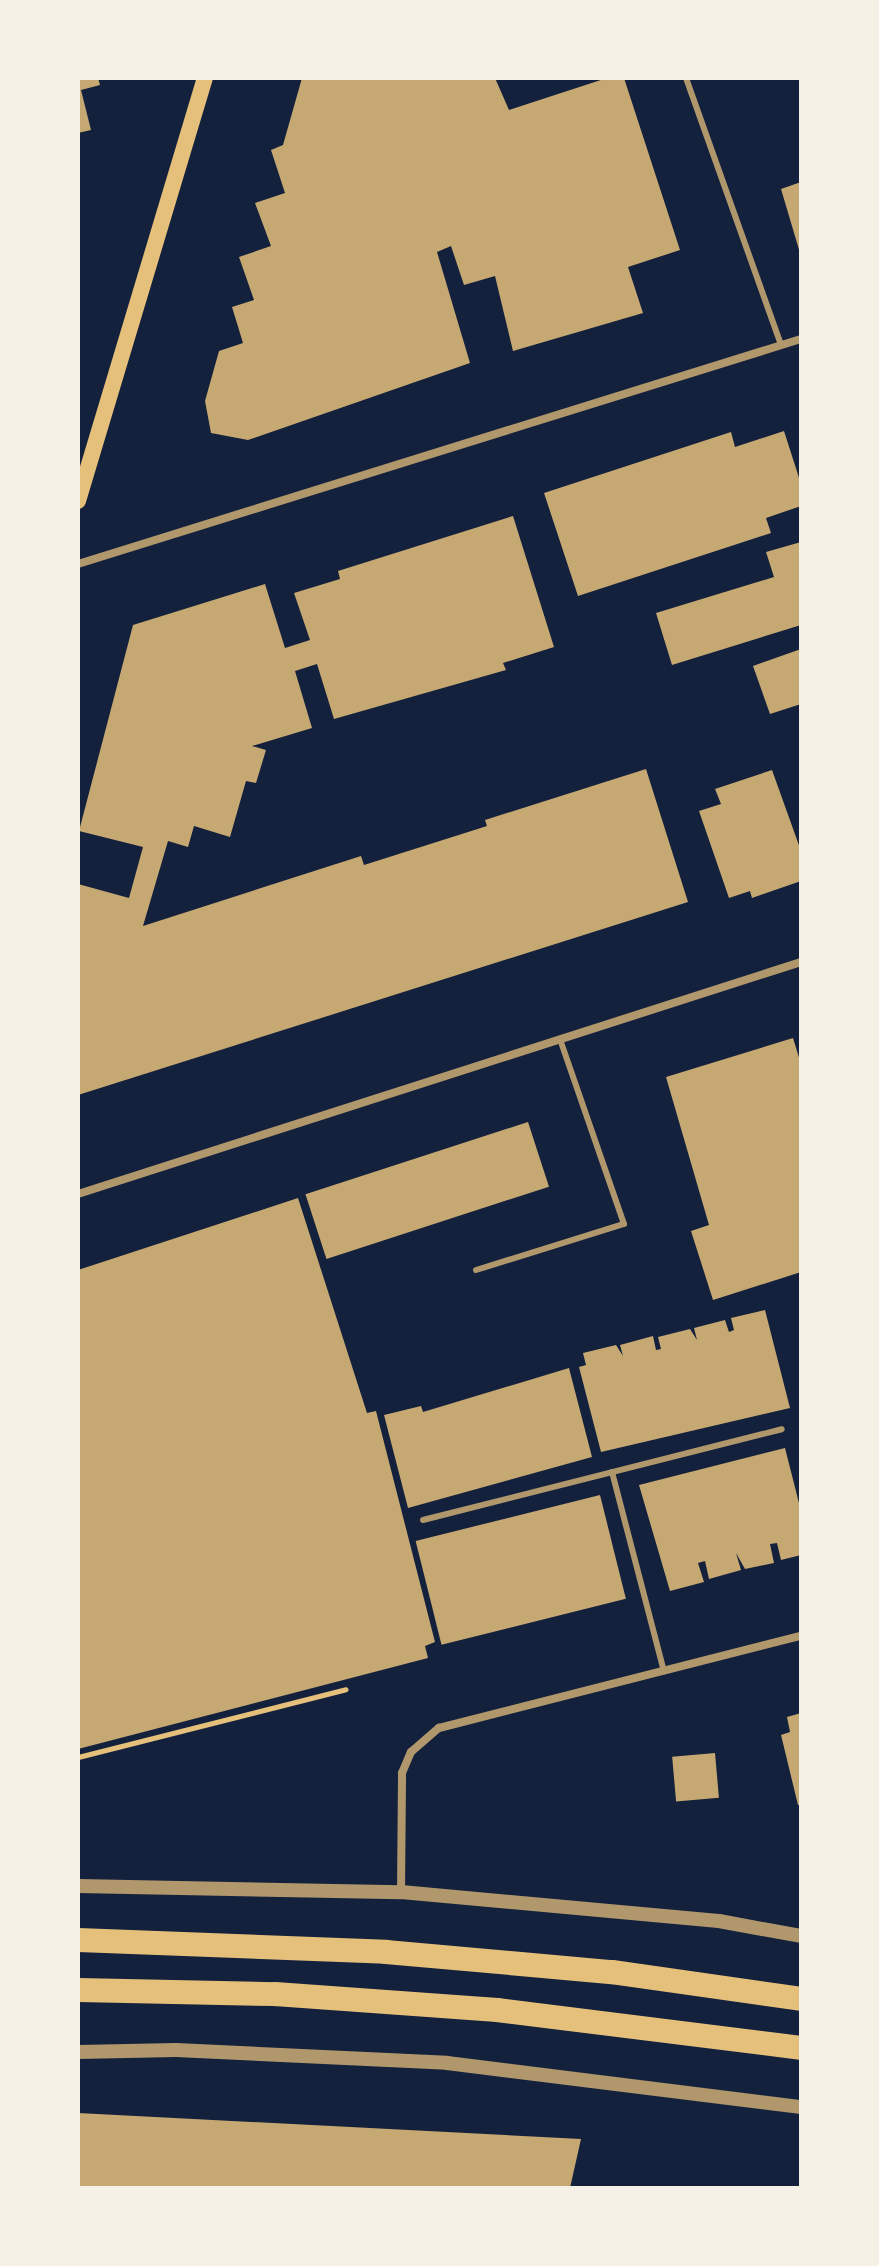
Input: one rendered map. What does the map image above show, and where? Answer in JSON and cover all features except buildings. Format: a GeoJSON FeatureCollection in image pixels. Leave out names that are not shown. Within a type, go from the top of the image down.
{"type":"FeatureCollection","features":[{"type":"Feature","properties":{"kind":"highway"},"geometry":{"type":"LineString","coordinates":[[78,1940],[277,1945],[443,1957],[612,1972],[801,1999]]}},
{"type":"Feature","properties":{"kind":"highway"},"geometry":{"type":"LineString","coordinates":[[78,1990],[275,1994],[482,2009],[801,2048]]}},
{"type":"Feature","properties":{"kind":"main road"},"geometry":{"type":"LineString","coordinates":[[78,501],[205,78]]}},
{"type":"Feature","properties":{"kind":"street"},"geometry":{"type":"LineString","coordinates":[[78,564],[801,339]]}},
{"type":"Feature","properties":{"kind":"street"},"geometry":{"type":"LineString","coordinates":[[78,1194],[561,1042],[801,962]]}},
{"type":"Feature","properties":{"kind":"street"},"geometry":{"type":"LineString","coordinates":[[401,1892],[402,1773],[411,1752],[439,1728],[801,1636]]}},
{"type":"Feature","properties":{"kind":"street"},"geometry":{"type":"LineString","coordinates":[[78,1886],[401,1892],[719,1921],[801,1936]]}},
{"type":"Feature","properties":{"kind":"street"},"geometry":{"type":"LineString","coordinates":[[78,2052],[176,2050],[447,2063],[801,2107]]}},
{"type":"Feature","properties":{"kind":"lane"},"geometry":{"type":"LineString","coordinates":[[686,78],[781,345]]}},
{"type":"Feature","properties":{"kind":"lane"},"geometry":{"type":"LineString","coordinates":[[476,1270],[624,1224],[561,1042]]}},
{"type":"Feature","properties":{"kind":"lane"},"geometry":{"type":"LineString","coordinates":[[423,1520],[782,1429]]}},
{"type":"Feature","properties":{"kind":"lane"},"geometry":{"type":"LineString","coordinates":[[612,1472],[664,1671]]}},
{"type":"Feature","properties":{"kind":"path"},"geometry":{"type":"LineString","coordinates":[[78,1757],[346,1689]]}}]}
